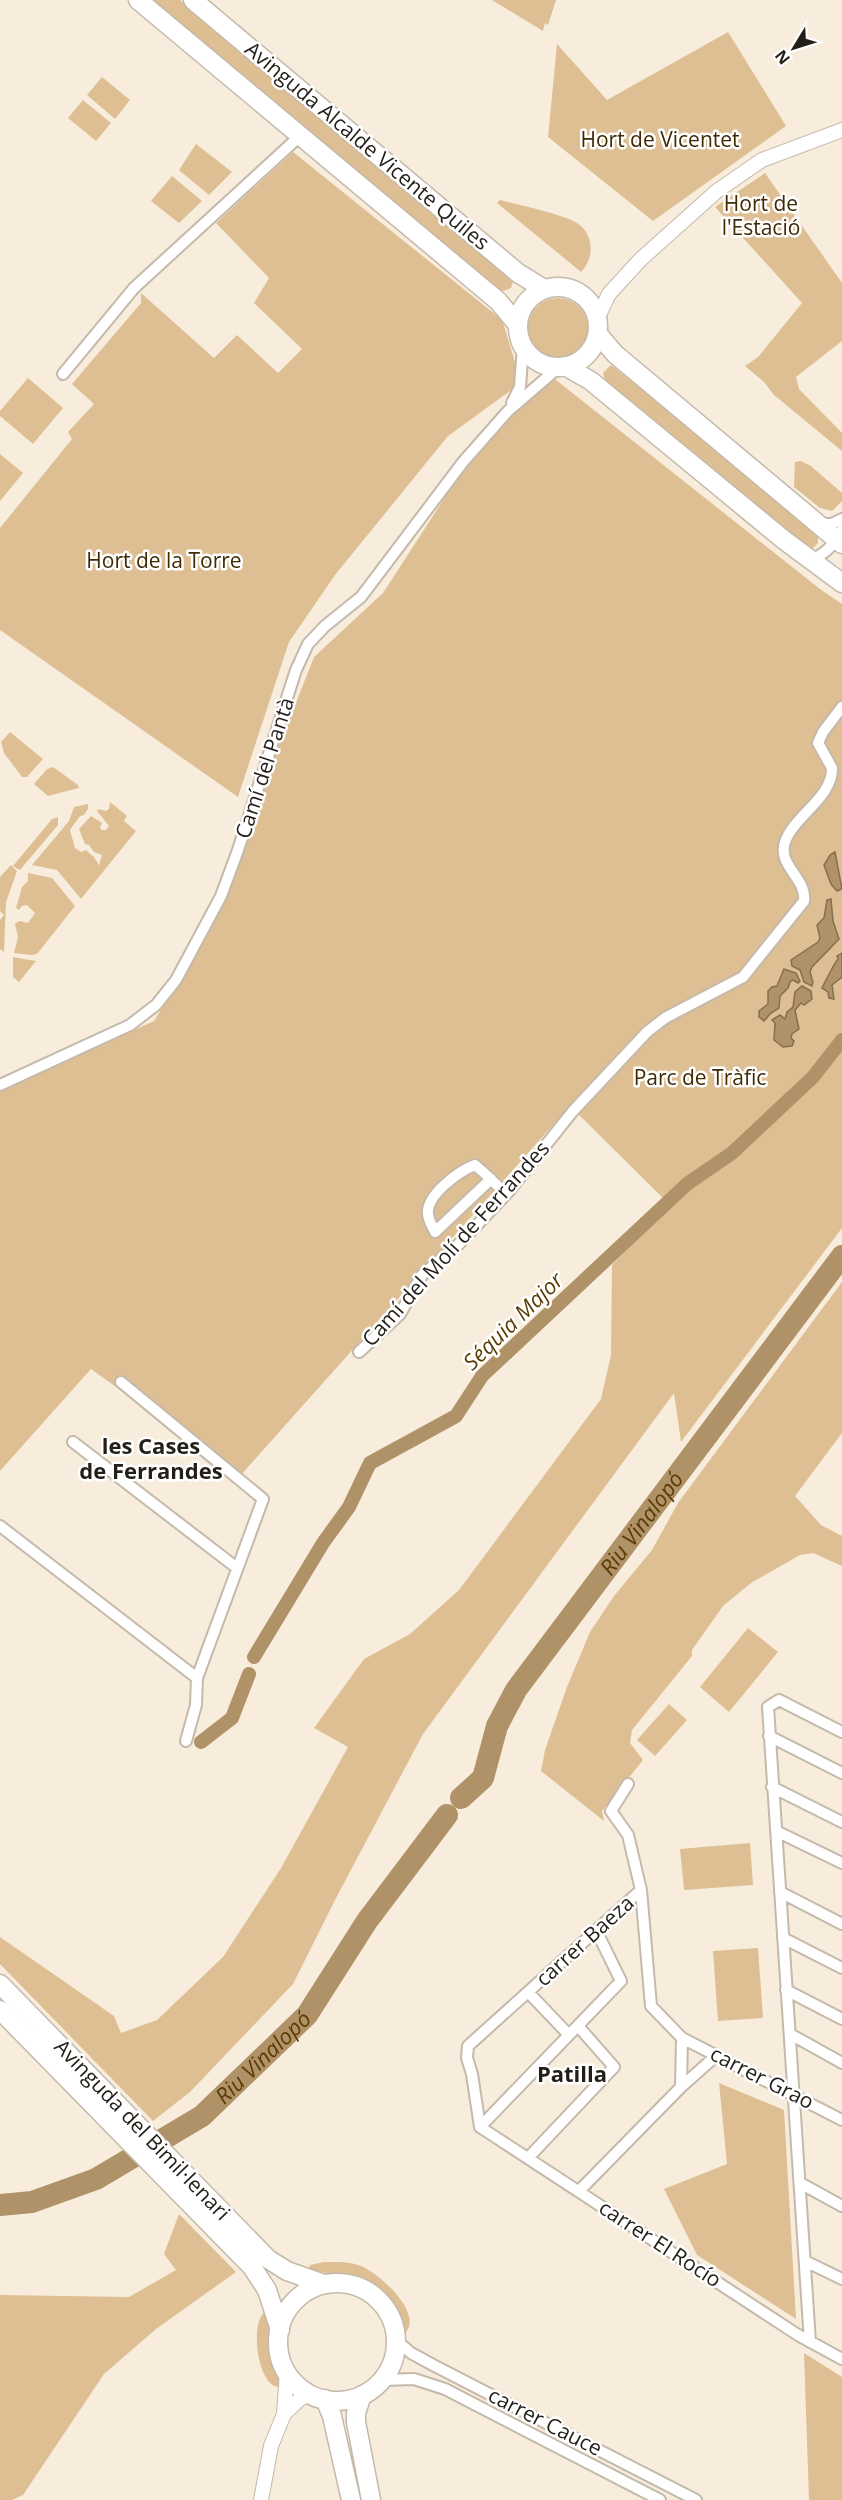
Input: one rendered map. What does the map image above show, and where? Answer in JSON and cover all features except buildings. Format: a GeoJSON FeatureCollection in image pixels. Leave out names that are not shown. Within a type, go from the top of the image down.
{"type":"FeatureCollection","features":[{"type":"Feature","properties":{"kind":"main road","name":"Avinguda Alcalde Vicente Quiles"},"geometry":{"type":"LineString","coordinates":[[138,0],[284,120],[504,308],[518,325]]}},
{"type":"Feature","properties":{"kind":"main road","name":"Avinguda Alcalde Vicente Quiles"},"geometry":{"type":"LineString","coordinates":[[193,0],[518,273],[544,289]]}},
{"type":"Feature","properties":{"kind":"main road"},"geometry":{"type":"LineString","coordinates":[[840,538],[818,524],[615,354],[598,325],[590,301],[576,290],[560,286],[544,289],[528,299],[519,316],[518,325],[523,346],[528,353],[542,364],[562,367],[591,381],[809,560],[842,583]]}},
{"type":"Feature","properties":{"kind":"main road"},"geometry":{"type":"LineString","coordinates":[[562,367],[579,362],[589,353],[598,325]]}},
{"type":"Feature","properties":{"kind":"main road","name":"Avinguda del Bimil·lenari"},"geometry":{"type":"LineString","coordinates":[[0,1984],[38,2037],[252,2267],[267,2290],[280,2330]]}},
{"type":"Feature","properties":{"kind":"main road","name":"Avinguda del Bimil·lenari"},"geometry":{"type":"LineString","coordinates":[[0,2010],[38,2037],[268,2259],[287,2271],[324,2284]]}},
{"type":"Feature","properties":{"kind":"main road"},"geometry":{"type":"LineString","coordinates":[[324,2284],[351,2284],[375,2297],[391,2319],[396,2340],[394,2357],[382,2380],[363,2395],[344,2400],[317,2396],[301,2388],[287,2372],[279,2352],[280,2330],[286,2312],[298,2297],[324,2284]]}},
{"type":"Feature","properties":{"kind":"main road"},"geometry":{"type":"LineString","coordinates":[[363,2395],[356,2413],[356,2422],[371,2500]]}},
{"type":"Feature","properties":{"kind":"main road"},"geometry":{"type":"LineString","coordinates":[[317,2396],[335,2427],[351,2500]]}},
{"type":"Feature","properties":{"kind":"street"},"geometry":{"type":"LineString","coordinates":[[598,325],[609,294],[640,260],[717,191],[762,160],[842,130]]}},
{"type":"Feature","properties":{"kind":"street"},"geometry":{"type":"LineString","coordinates":[[63,374],[134,288],[301,135]]}},
{"type":"Feature","properties":{"kind":"street","name":"Camí del Pantà"},"geometry":{"type":"LineString","coordinates":[[508,411],[520,387],[523,346]]}},
{"type":"Feature","properties":{"kind":"street","name":"Camí del Pantà"},"geometry":{"type":"LineString","coordinates":[[0,1085],[130,1025],[156,1005],[176,980],[221,896],[296,670],[308,644],[325,626],[361,597],[463,462],[508,411],[562,367]]}},
{"type":"Feature","properties":{"kind":"street"},"geometry":{"type":"LineString","coordinates":[[818,524],[832,524],[842,519]]}},
{"type":"Feature","properties":{"kind":"street"},"geometry":{"type":"LineString","coordinates":[[809,560],[819,558],[840,538]]}},
{"type":"Feature","properties":{"kind":"street","name":"Camí del Molí de Ferrandes"},"geometry":{"type":"LineString","coordinates":[[359,1352],[400,1314],[422,1275],[458,1245],[506,1194],[573,1111],[647,1032],[665,1018],[743,977],[804,901],[803,886],[787,864],[783,853],[786,840],[829,784],[832,768],[818,743],[822,732],[842,707]]}},
{"type":"Feature","properties":{"kind":"street"},"geometry":{"type":"LineString","coordinates":[[490,1179],[435,1232],[428,1214],[431,1200],[460,1171],[475,1165],[490,1179],[506,1194]]}},
{"type":"Feature","properties":{"kind":"street"},"geometry":{"type":"LineString","coordinates":[[120,1382],[263,1499],[197,1678],[196,1706],[186,1741]]}},
{"type":"Feature","properties":{"kind":"street"},"geometry":{"type":"LineString","coordinates":[[73,1442],[237,1568]]}},
{"type":"Feature","properties":{"kind":"street"},"geometry":{"type":"LineString","coordinates":[[0,1526],[197,1678]]}},
{"type":"Feature","properties":{"kind":"street"},"geometry":{"type":"LineString","coordinates":[[810,2342],[768,1713],[773,1702],[783,1701],[842,1732]]}},
{"type":"Feature","properties":{"kind":"street"},"geometry":{"type":"LineString","coordinates":[[769,1736],[842,1773]]}},
{"type":"Feature","properties":{"kind":"street","name":"carrer Baeza"},"geometry":{"type":"LineString","coordinates":[[480,2127],[472,2074],[467,2058],[468,2046],[640,1890],[628,1835],[611,1811],[628,1784]]}},
{"type":"Feature","properties":{"kind":"street"},"geometry":{"type":"LineString","coordinates":[[772,1787],[842,1822]]}},
{"type":"Feature","properties":{"kind":"street"},"geometry":{"type":"LineString","coordinates":[[776,1831],[842,1863]]}},
{"type":"Feature","properties":{"kind":"street"},"geometry":{"type":"LineString","coordinates":[[640,1890],[651,2006],[682,2038],[681,2087]]}},
{"type":"Feature","properties":{"kind":"street"},"geometry":{"type":"LineString","coordinates":[[780,1892],[842,1924]]}},
{"type":"Feature","properties":{"kind":"street"},"geometry":{"type":"LineString","coordinates":[[480,2127],[621,1981],[596,1930]]}},
{"type":"Feature","properties":{"kind":"street"},"geometry":{"type":"LineString","coordinates":[[783,1938],[842,1968]]}},
{"type":"Feature","properties":{"kind":"street"},"geometry":{"type":"LineString","coordinates":[[786,1989],[842,2019]]}},
{"type":"Feature","properties":{"kind":"street"},"geometry":{"type":"LineString","coordinates":[[528,1992],[569,2035]]}},
{"type":"Feature","properties":{"kind":"street"},"geometry":{"type":"LineString","coordinates":[[528,2158],[614,2067],[578,2026]]}},
{"type":"Feature","properties":{"kind":"street"},"geometry":{"type":"LineString","coordinates":[[790,2034],[842,2062]]}},
{"type":"Feature","properties":{"kind":"street","name":"carrer Grao"},"geometry":{"type":"LineString","coordinates":[[682,2038],[794,2093],[842,2120]]}},
{"type":"Feature","properties":{"kind":"street"},"geometry":{"type":"LineString","coordinates":[[579,2191],[681,2087],[717,2055]]}},
{"type":"Feature","properties":{"kind":"street","name":"carrer El Rocío"},"geometry":{"type":"LineString","coordinates":[[480,2127],[810,2342],[842,2359]]}},
{"type":"Feature","properties":{"kind":"street"},"geometry":{"type":"LineString","coordinates":[[800,2183],[842,2206]]}},
{"type":"Feature","properties":{"kind":"street"},"geometry":{"type":"LineString","coordinates":[[805,2261],[842,2279]]}},
{"type":"Feature","properties":{"kind":"street","name":"carrer Cauce"},"geometry":{"type":"LineString","coordinates":[[396,2340],[411,2353],[433,2365],[696,2500]]}},
{"type":"Feature","properties":{"kind":"street"},"geometry":{"type":"LineString","coordinates":[[261,2500],[272,2446],[284,2414],[287,2372]]}},
{"type":"Feature","properties":{"kind":"street","name":"carrer Cauce"},"geometry":{"type":"LineString","coordinates":[[382,2380],[414,2379],[445,2389],[660,2500]]}},
{"type":"Feature","properties":{"kind":"street"},"geometry":{"type":"LineString","coordinates":[[284,2414],[301,2398],[317,2396]]}},
{"type":"Feature","properties":{"kind":"green space"},"geometry":{"type":"Polygon","coordinates":[[[150,0],[180,0],[507,274],[513,282],[511,288],[503,291],[495,288],[150,0]]]}},
{"type":"Feature","properties":{"kind":"green space"},"geometry":{"type":"Polygon","coordinates":[[[492,0],[556,0],[548,25],[545,23],[543,31],[492,0]]]}},
{"type":"Feature","properties":{"kind":"green space","name":"Hort de Vicentet"},"geometry":{"type":"Polygon","coordinates":[[[728,32],[786,126],[653,221],[548,137],[557,44],[607,100],[728,32]]]}},
{"type":"Feature","properties":{"kind":"green space"},"geometry":{"type":"Polygon","coordinates":[[[102,77],[130,100],[115,119],[87,95],[102,77]]]}},
{"type":"Feature","properties":{"kind":"green space"},"geometry":{"type":"Polygon","coordinates":[[[83,100],[111,123],[96,141],[68,118],[83,100]]]}},
{"type":"Feature","properties":{"kind":"green space"},"geometry":{"type":"Polygon","coordinates":[[[196,144],[232,172],[209,195],[179,170],[196,144]]]}},
{"type":"Feature","properties":{"kind":"green space","name":"Hort de la Torre"},"geometry":{"type":"Polygon","coordinates":[[[293,152],[496,315],[501,316],[517,369],[514,388],[448,436],[335,575],[289,642],[238,797],[0,630],[0,528],[72,439],[68,432],[94,404],[72,384],[141,303],[141,293],[214,358],[237,335],[278,373],[302,349],[254,303],[269,278],[216,223],[293,152]]]}},
{"type":"Feature","properties":{"kind":"green space","name":"Hort de l'Estació"},"geometry":{"type":"Polygon","coordinates":[[[765,173],[842,283],[842,341],[796,377],[799,389],[842,433],[842,451],[774,395],[764,382],[745,366],[758,357],[802,303],[715,207],[765,173]]]}},
{"type":"Feature","properties":{"kind":"green space"},"geometry":{"type":"Polygon","coordinates":[[[172,176],[202,201],[179,223],[151,201],[172,176]]]}},
{"type":"Feature","properties":{"kind":"green space"},"geometry":{"type":"Polygon","coordinates":[[[500,200],[561,216],[577,223],[587,233],[591,246],[586,266],[581,272],[497,203],[500,200]]]}},
{"type":"Feature","properties":{"kind":"green space"},"geometry":{"type":"Polygon","coordinates":[[[552,298],[564,298],[575,303],[583,311],[588,328],[586,340],[575,353],[564,358],[552,358],[541,353],[533,345],[528,334],[528,322],[533,311],[541,303],[552,298]]]}},
{"type":"Feature","properties":{"kind":"green space"},"geometry":{"type":"Polygon","coordinates":[[[611,365],[676,416],[818,537],[818,543],[813,548],[806,548],[605,380],[603,373],[611,365]]]}},
{"type":"Feature","properties":{"kind":"green space","name":"Parc de Tràfic"},"geometry":{"type":"Polygon","coordinates":[[[551,376],[842,604],[842,1228],[681,1442],[674,1393],[423,1734],[293,1984],[190,2092],[153,2121],[0,1964],[0,1937],[114,2016],[121,2033],[157,2020],[223,1957],[281,1868],[348,1747],[314,1728],[364,1659],[410,1634],[459,1590],[601,1399],[611,1355],[612,1265],[670,1205],[570,1106],[240,1476],[91,1369],[0,1471],[0,1091],[154,1021],[199,948],[314,657],[383,593],[453,485],[500,427],[551,376]]]}},
{"type":"Feature","properties":{"kind":"green space"},"geometry":{"type":"Polygon","coordinates":[[[28,378],[63,408],[33,444],[0,416],[0,411],[28,378]]]}},
{"type":"Feature","properties":{"kind":"green space"},"geometry":{"type":"Polygon","coordinates":[[[0,454],[23,473],[0,501],[0,454]]]}},
{"type":"Feature","properties":{"kind":"green space"},"geometry":{"type":"Polygon","coordinates":[[[801,461],[811,466],[842,493],[842,501],[832,511],[820,508],[794,487],[795,462],[801,461]]]}},
{"type":"Feature","properties":{"kind":"green space"},"geometry":{"type":"Polygon","coordinates":[[[10,732],[43,759],[27,777],[22,777],[4,753],[1,742],[10,732]]]}},
{"type":"Feature","properties":{"kind":"green space"},"geometry":{"type":"Polygon","coordinates":[[[53,767],[79,788],[48,796],[34,784],[47,769],[53,767]]]}},
{"type":"Feature","properties":{"kind":"green space"},"geometry":{"type":"Polygon","coordinates":[[[110,802],[127,816],[124,821],[136,831],[81,899],[57,870],[32,865],[69,821],[74,807],[88,804],[84,815],[80,816],[70,830],[75,848],[81,852],[86,850],[99,865],[102,855],[94,852],[89,845],[85,844],[79,829],[91,816],[102,823],[100,828],[102,830],[106,830],[109,826],[97,811],[98,809],[106,811],[109,809],[110,802]]]}},
{"type":"Feature","properties":{"kind":"green space"},"geometry":{"type":"Polygon","coordinates":[[[58,817],[58,825],[20,870],[13,866],[52,819],[58,817]]]}},
{"type":"Feature","properties":{"kind":"green space"},"geometry":{"type":"Polygon","coordinates":[[[11,865],[17,871],[6,902],[4,952],[0,949],[0,920],[4,915],[0,911],[0,877],[11,865]]]}},
{"type":"Feature","properties":{"kind":"green space"},"geometry":{"type":"Polygon","coordinates":[[[28,873],[52,878],[75,906],[37,954],[31,955],[14,953],[18,937],[15,924],[19,921],[28,923],[35,913],[27,905],[22,906],[19,910],[16,908],[22,887],[28,881],[28,873]]]}},
{"type":"Feature","properties":{"kind":"green space"},"geometry":{"type":"Polygon","coordinates":[[[13,957],[36,961],[19,982],[13,977],[13,957]]]}},
{"type":"Feature","properties":{"kind":"green space"},"geometry":{"type":"Polygon","coordinates":[[[842,1282],[842,1433],[795,1496],[821,1525],[842,1536],[842,1566],[813,1553],[800,1555],[751,1583],[723,1606],[692,1650],[692,1656],[632,1730],[630,1743],[643,1760],[602,1811],[604,1821],[541,1771],[545,1750],[567,1687],[590,1632],[614,1596],[652,1550],[678,1503],[842,1282]]]}},
{"type":"Feature","properties":{"kind":"green space"},"geometry":{"type":"Polygon","coordinates":[[[748,1628],[778,1652],[729,1712],[700,1687],[748,1628]]]}},
{"type":"Feature","properties":{"kind":"green space"},"geometry":{"type":"Polygon","coordinates":[[[669,1704],[687,1720],[655,1756],[637,1740],[669,1704]]]}},
{"type":"Feature","properties":{"kind":"green space"},"geometry":{"type":"Polygon","coordinates":[[[750,1843],[753,1885],[684,1890],[680,1849],[750,1843]]]}},
{"type":"Feature","properties":{"kind":"green space"},"geometry":{"type":"Polygon","coordinates":[[[758,1948],[763,2018],[718,2021],[713,1951],[758,1948]]]}},
{"type":"Feature","properties":{"kind":"green space"},"geometry":{"type":"Polygon","coordinates":[[[719,2083],[784,2110],[796,2319],[697,2255],[664,2189],[727,2164],[719,2083]]]}},
{"type":"Feature","properties":{"kind":"green space"},"geometry":{"type":"Polygon","coordinates":[[[179,2214],[236,2272],[156,2329],[104,2374],[23,2495],[12,2500],[0,2500],[0,2295],[129,2297],[176,2270],[164,2254],[179,2214]]]}},
{"type":"Feature","properties":{"kind":"green space"},"geometry":{"type":"Polygon","coordinates":[[[324,2262],[361,2266],[388,2286],[405,2306],[409,2316],[409,2326],[404,2334],[389,2301],[369,2284],[309,2269],[310,2265],[324,2262]]]}},
{"type":"Feature","properties":{"kind":"green space"},"geometry":{"type":"Polygon","coordinates":[[[265,2312],[271,2355],[279,2380],[278,2387],[271,2384],[265,2376],[258,2353],[257,2328],[265,2312]]]}},
{"type":"Feature","properties":{"kind":"green space"},"geometry":{"type":"Polygon","coordinates":[[[804,2353],[842,2377],[842,2500],[809,2500],[804,2353]]]}},
{"type":"Feature","properties":{"kind":"shaded area"},"geometry":{"type":"Polygon","coordinates":[[[835,852],[842,889],[837,891],[831,884],[824,865],[830,855],[835,852]]]}},
{"type":"Feature","properties":{"kind":"shaded area"},"geometry":{"type":"Polygon","coordinates":[[[831,899],[833,921],[839,939],[812,967],[810,972],[812,986],[804,982],[800,970],[792,966],[791,960],[818,942],[820,938],[817,925],[824,918],[827,900],[831,899]]]}},
{"type":"Feature","properties":{"kind":"shaded area"},"geometry":{"type":"Polygon","coordinates":[[[842,953],[842,977],[832,985],[834,999],[829,998],[828,992],[822,988],[838,959],[837,956],[842,953]]]}},
{"type":"Feature","properties":{"kind":"shaded area"},"geometry":{"type":"Polygon","coordinates":[[[784,969],[796,973],[800,981],[790,982],[788,988],[780,996],[779,1008],[764,1021],[759,1017],[759,1011],[768,1004],[768,991],[777,986],[784,969]]]}},
{"type":"Feature","properties":{"kind":"shaded area"},"geometry":{"type":"Polygon","coordinates":[[[802,986],[811,991],[812,999],[804,1005],[801,1003],[795,1010],[799,1029],[792,1034],[791,1038],[794,1041],[792,1046],[783,1047],[774,1040],[775,1023],[772,1020],[780,1015],[785,1019],[787,1012],[793,1007],[795,992],[802,986]]]}},
{"type":"Feature","properties":{"kind":"waterway","name":"Séquia Major"},"geometry":{"type":"LineString","coordinates":[[254,1657],[323,1543],[349,1507],[370,1463],[456,1416],[482,1376],[687,1184],[732,1153],[813,1077],[842,1040]]}},
{"type":"Feature","properties":{"kind":"waterway","name":"Riu Vinalopó"},"geometry":{"type":"LineString","coordinates":[[461,1798],[483,1778],[497,1726],[516,1690],[842,1256]]}},
{"type":"Feature","properties":{"kind":"waterway","name":"Séquia Major"},"geometry":{"type":"LineString","coordinates":[[201,1742],[232,1718],[249,1674]]}},
{"type":"Feature","properties":{"kind":"waterway","name":"Riu Vinalopó"},"geometry":{"type":"LineString","coordinates":[[0,2205],[32,2202],[96,2179],[202,2116],[307,2015],[367,1921],[447,1815]]}},
{"type":"Feature","properties":{"kind":"district","name":"les Cases de Ferrandes"},"geometry":{"type":"Point","coordinates":[151,1458]}},
{"type":"Feature","properties":{"kind":"district","name":"Patilla"},"geometry":{"type":"Point","coordinates":[572,2074]}}]}
